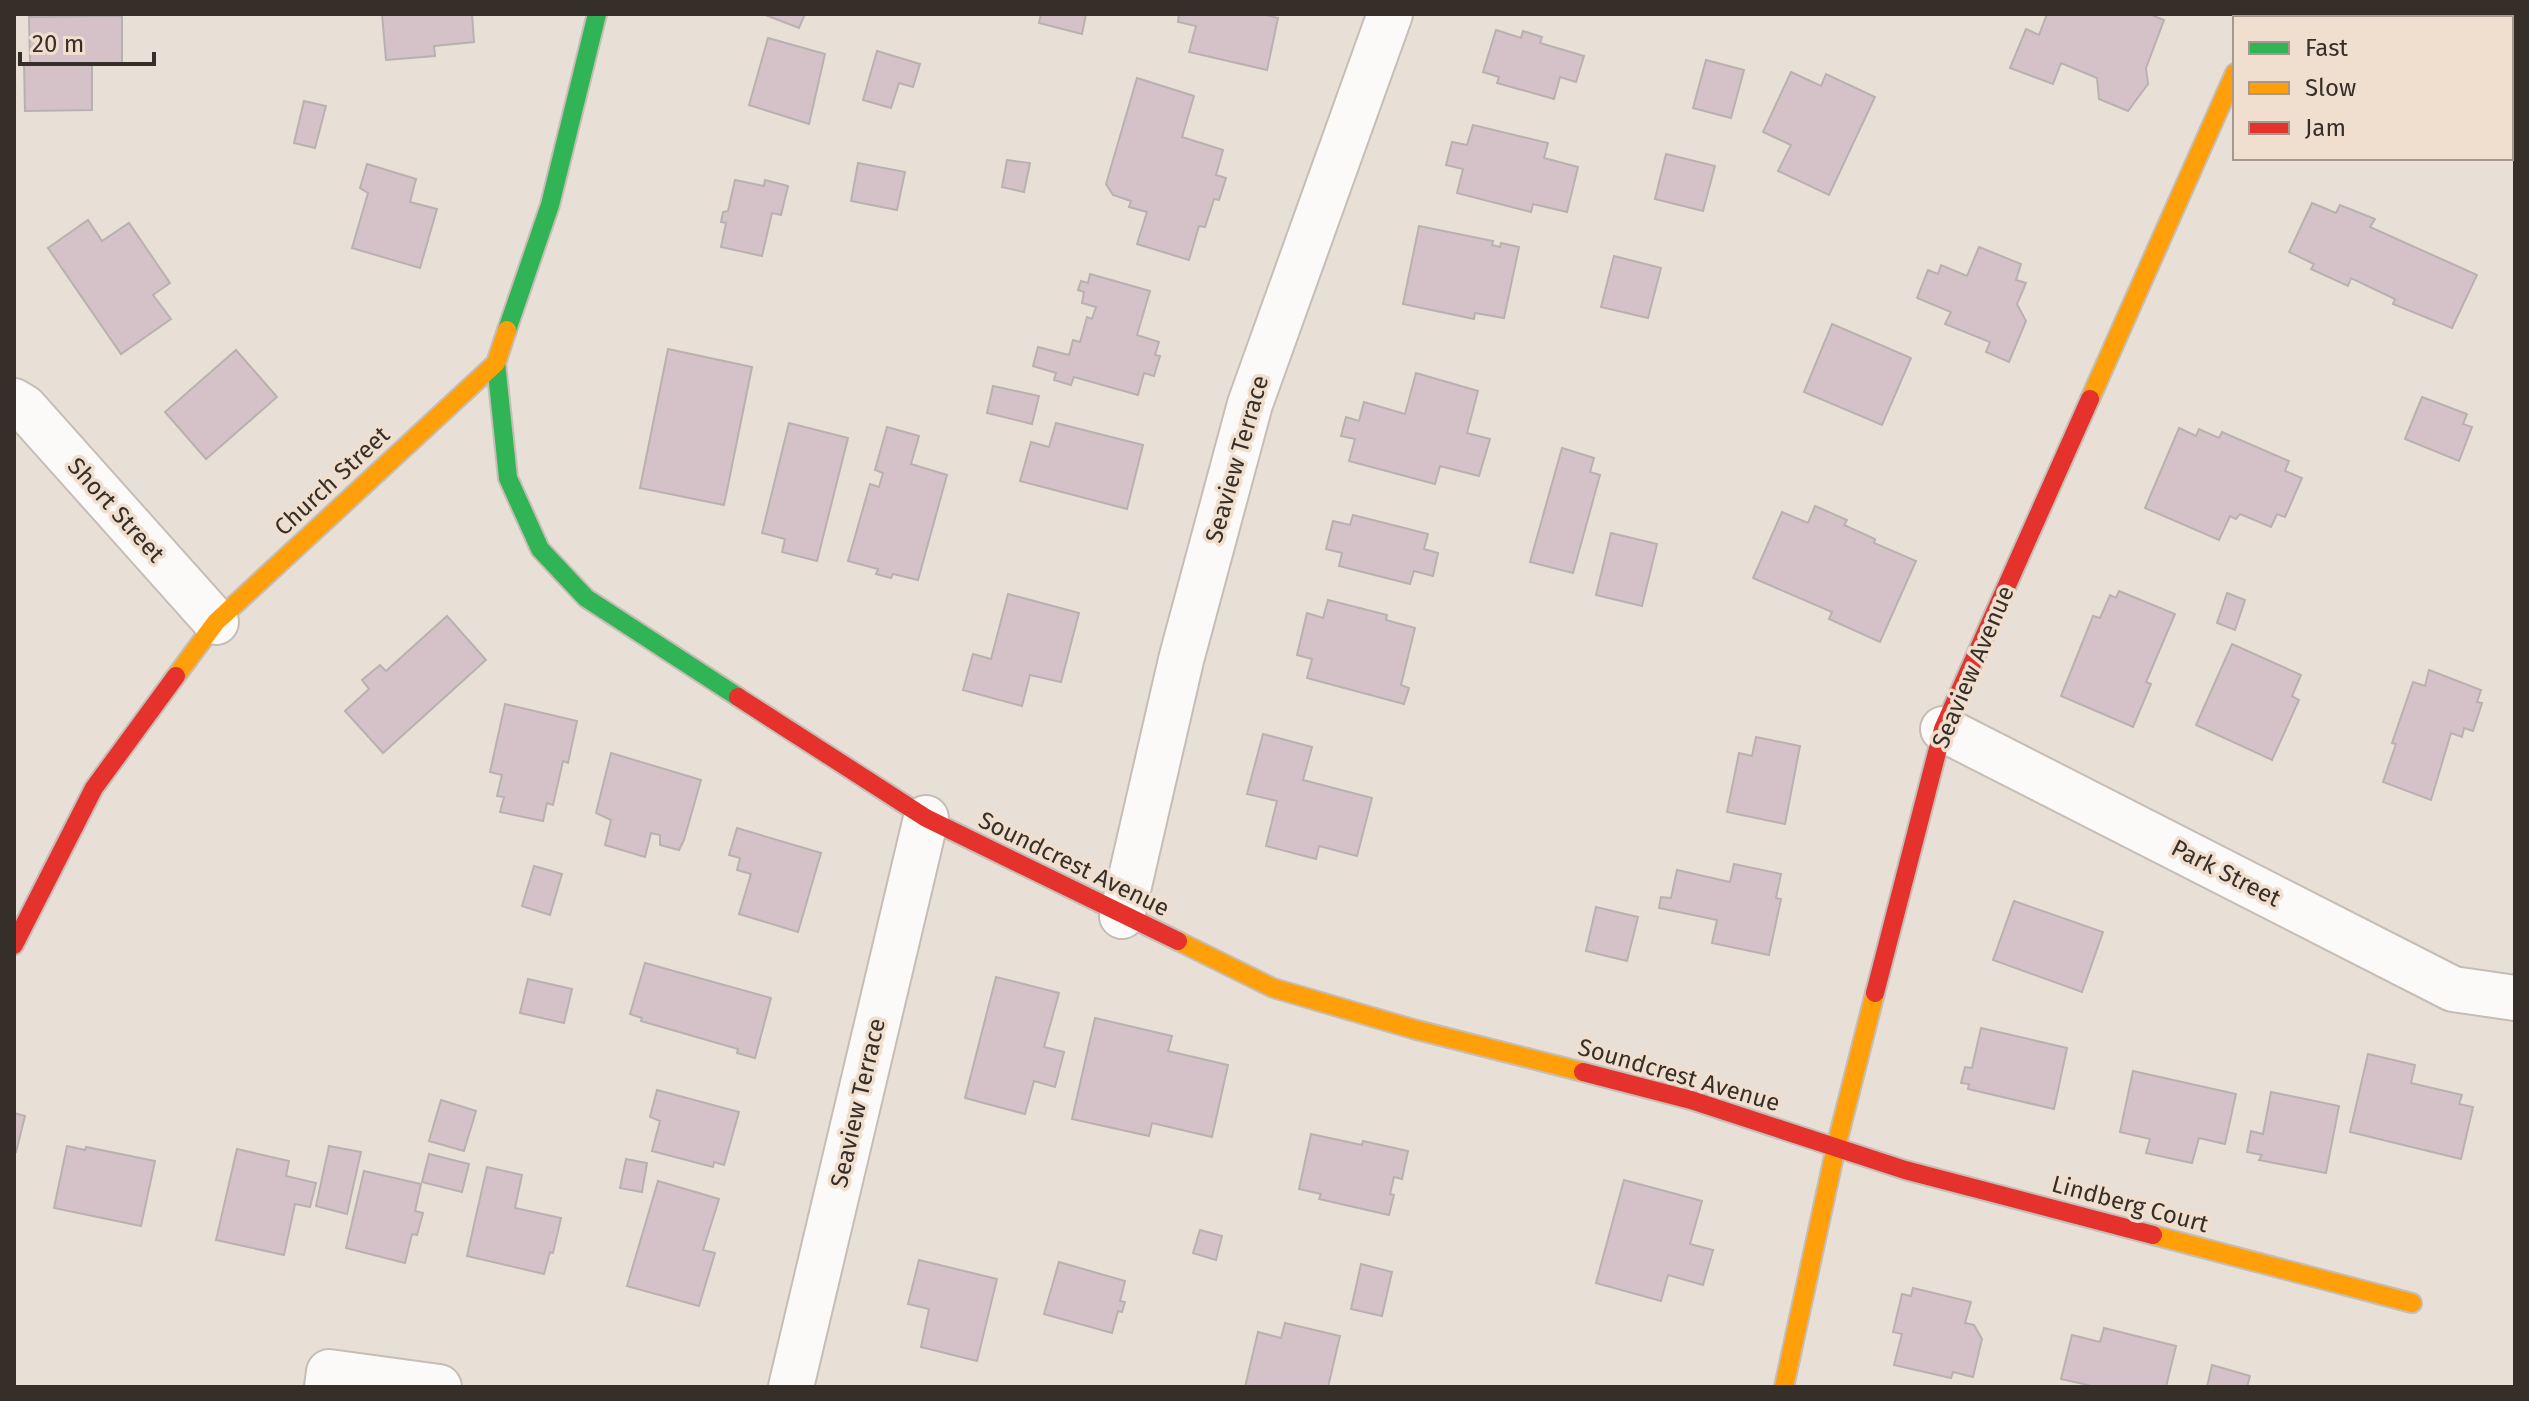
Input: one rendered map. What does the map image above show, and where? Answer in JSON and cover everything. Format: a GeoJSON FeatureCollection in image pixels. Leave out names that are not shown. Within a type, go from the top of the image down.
{"type":"FeatureCollection","features":[{"type":"Feature","properties":{"kind":"street","name":"Church Street"},"geometry":{"type":"LineString","coordinates":[[14,945],[94,788],[216,622],[496,363],[550,205],[597,14]]}},
{"type":"Feature","properties":{"kind":"street","name":"Seaview Terrace"},"geometry":{"type":"LineString","coordinates":[[1122,916],[1181,660],[1250,404],[1390,14]]}},
{"type":"Feature","properties":{"kind":"street","name":"Seaview Avenue"},"geometry":{"type":"LineString","coordinates":[[1784,1387],[1836,1147],[1943,729],[2233,77]]}},
{"type":"Feature","properties":{"kind":"street","name":"Soundcrest Avenue"},"geometry":{"type":"LineString","coordinates":[[496,363],[508,478],[540,549],[586,598],[926,818],[1273,988],[1413,1029],[1691,1100],[1836,1147]]}},
{"type":"Feature","properties":{"kind":"street","name":"Short Street"},"geometry":{"type":"LineString","coordinates":[[14,401],[24,407],[216,622]]}},
{"type":"Feature","properties":{"kind":"street","name":"Park Street"},"geometry":{"type":"LineString","coordinates":[[1943,729],[2453,989],[2515,998]]}},
{"type":"Feature","properties":{"kind":"street","name":"Seaview Terrace"},"geometry":{"type":"LineString","coordinates":[[791,1387],[926,818]]}},
{"type":"Feature","properties":{"kind":"street","name":"Lindberg Court"},"geometry":{"type":"LineString","coordinates":[[1836,1147],[1952,1183],[2412,1303]]}},
{"type":"Feature","properties":{"kind":"street"},"geometry":{"type":"LineString","coordinates":[[328,1379],[439,1387]]}},
{"type":"Feature","properties":{"kind":"building"},"geometry":{"type":"Polygon","coordinates":[[[382,14],[472,14],[474,42],[434,46],[435,56],[386,60],[382,14]]]}},
{"type":"Feature","properties":{"kind":"building"},"geometry":{"type":"Polygon","coordinates":[[[763,14],[805,14],[799,28],[763,14]]]}},
{"type":"Feature","properties":{"kind":"building"},"geometry":{"type":"Polygon","coordinates":[[[1041,14],[1086,14],[1082,34],[1039,23],[1041,14]]]}},
{"type":"Feature","properties":{"kind":"building"},"geometry":{"type":"Polygon","coordinates":[[[1179,14],[1262,14],[1278,18],[1267,70],[1189,52],[1196,26],[1178,22],[1179,14]]]}},
{"type":"Feature","properties":{"kind":"building"},"geometry":{"type":"Polygon","coordinates":[[[2047,14],[2149,14],[2164,20],[2146,68],[2148,84],[2128,111],[2099,99],[2097,78],[2061,63],[2053,84],[2010,68],[2026,29],[2039,35],[2047,14]]]}},
{"type":"Feature","properties":{"kind":"building"},"geometry":{"type":"Polygon","coordinates":[[[2496,14],[2501,16],[2400,16],[2496,14]]]}},
{"type":"Feature","properties":{"kind":"building"},"geometry":{"type":"Polygon","coordinates":[[[122,16],[122,65],[92,65],[92,110],[25,111],[24,63],[30,63],[29,17],[122,16]]]}},
{"type":"Feature","properties":{"kind":"building"},"geometry":{"type":"Polygon","coordinates":[[[1496,30],[1521,38],[1523,31],[1542,37],[1540,43],[1584,56],[1576,82],[1560,77],[1554,99],[1497,83],[1499,77],[1483,72],[1496,30]]]}},
{"type":"Feature","properties":{"kind":"building"},"geometry":{"type":"Polygon","coordinates":[[[768,38],[825,54],[809,124],[749,105],[768,38]]]}},
{"type":"Feature","properties":{"kind":"building"},"geometry":{"type":"Polygon","coordinates":[[[877,51],[920,64],[913,87],[899,83],[891,108],[863,100],[877,51]]]}},
{"type":"Feature","properties":{"kind":"building"},"geometry":{"type":"Polygon","coordinates":[[[1706,60],[1744,70],[1731,118],[1693,108],[1706,60]]]}},
{"type":"Feature","properties":{"kind":"building"},"geometry":{"type":"Polygon","coordinates":[[[1791,72],[1821,86],[1826,74],[1875,97],[1829,195],[1778,171],[1791,145],[1763,132],[1791,72]]]}},
{"type":"Feature","properties":{"kind":"building"},"geometry":{"type":"Polygon","coordinates":[[[1137,78],[1194,96],[1182,137],[1223,150],[1216,175],[1226,178],[1219,200],[1214,199],[1205,227],[1199,226],[1189,260],[1137,244],[1147,212],[1129,207],[1131,201],[1113,195],[1106,184],[1137,78]]]}},
{"type":"Feature","properties":{"kind":"building"},"geometry":{"type":"Polygon","coordinates":[[[304,101],[326,106],[315,148],[294,143],[304,101]]]}},
{"type":"Feature","properties":{"kind":"building"},"geometry":{"type":"Polygon","coordinates":[[[1473,125],[1548,143],[1544,158],[1578,167],[1567,212],[1533,204],[1531,212],[1457,193],[1463,169],[1446,165],[1452,142],[1467,145],[1473,125]]]}},
{"type":"Feature","properties":{"kind":"building"},"geometry":{"type":"Polygon","coordinates":[[[1666,154],[1715,166],[1703,211],[1655,199],[1666,154]]]}},
{"type":"Feature","properties":{"kind":"building"},"geometry":{"type":"Polygon","coordinates":[[[1007,160],[1030,163],[1024,192],[1002,187],[1007,160]]]}},
{"type":"Feature","properties":{"kind":"building"},"geometry":{"type":"Polygon","coordinates":[[[858,163],[905,172],[897,210],[851,201],[858,163]]]}},
{"type":"Feature","properties":{"kind":"building"},"geometry":{"type":"Polygon","coordinates":[[[367,164],[416,179],[410,202],[437,209],[420,268],[352,248],[368,193],[360,188],[367,164]]]}},
{"type":"Feature","properties":{"kind":"building"},"geometry":{"type":"Polygon","coordinates":[[[735,180],[764,186],[765,180],[788,186],[781,215],[772,213],[762,256],[721,247],[726,223],[721,222],[723,212],[728,211],[735,180]]]}},
{"type":"Feature","properties":{"kind":"building"},"geometry":{"type":"Polygon","coordinates":[[[2312,203],[2336,213],[2340,205],[2375,219],[2370,227],[2477,275],[2452,328],[2393,304],[2395,299],[2351,278],[2348,286],[2311,269],[2314,264],[2289,252],[2312,203]]]}},
{"type":"Feature","properties":{"kind":"building"},"geometry":{"type":"Polygon","coordinates":[[[88,220],[102,241],[129,223],[170,283],[153,295],[171,319],[121,354],[48,248],[88,220]]]}},
{"type":"Feature","properties":{"kind":"building"},"geometry":{"type":"Polygon","coordinates":[[[1419,226],[1493,241],[1492,245],[1500,247],[1501,243],[1519,247],[1504,318],[1475,313],[1474,319],[1403,304],[1419,226]]]}},
{"type":"Feature","properties":{"kind":"building"},"geometry":{"type":"Polygon","coordinates":[[[1979,247],[2021,264],[2016,280],[2026,283],[2017,304],[2026,321],[2009,362],[1986,352],[1990,342],[1945,324],[1951,312],[1917,298],[1928,270],[1938,274],[1941,265],[1967,276],[1979,247]]]}},
{"type":"Feature","properties":{"kind":"building"},"geometry":{"type":"Polygon","coordinates":[[[1614,256],[1661,268],[1648,318],[1601,307],[1614,256]]]}},
{"type":"Feature","properties":{"kind":"building"},"geometry":{"type":"Polygon","coordinates":[[[1090,274],[1150,291],[1137,335],[1159,342],[1155,355],[1160,356],[1154,376],[1144,373],[1138,395],[1074,377],[1071,385],[1054,380],[1056,373],[1033,366],[1038,347],[1069,355],[1073,340],[1080,342],[1087,317],[1092,319],[1096,307],[1082,303],[1084,292],[1078,290],[1081,281],[1088,283],[1090,274]]]}},
{"type":"Feature","properties":{"kind":"building"},"geometry":{"type":"Polygon","coordinates":[[[1832,324],[1911,358],[1882,425],[1804,392],[1832,324]]]}},
{"type":"Feature","properties":{"kind":"building"},"geometry":{"type":"Polygon","coordinates":[[[668,349],[752,367],[724,505],[640,488],[668,349]]]}},
{"type":"Feature","properties":{"kind":"building"},"geometry":{"type":"Polygon","coordinates":[[[236,350],[277,397],[206,459],[165,412],[236,350]]]}},
{"type":"Feature","properties":{"kind":"building"},"geometry":{"type":"Polygon","coordinates":[[[1416,373],[1478,391],[1467,433],[1490,439],[1479,476],[1440,466],[1435,484],[1349,461],[1355,439],[1341,436],[1346,417],[1359,421],[1364,402],[1405,414],[1416,373]]]}},
{"type":"Feature","properties":{"kind":"building"},"geometry":{"type":"Polygon","coordinates":[[[993,386],[1039,396],[1032,424],[987,413],[993,386]]]}},
{"type":"Feature","properties":{"kind":"building"},"geometry":{"type":"Polygon","coordinates":[[[2422,397],[2467,414],[2463,424],[2472,427],[2459,461],[2405,439],[2422,397]]]}},
{"type":"Feature","properties":{"kind":"building"},"geometry":{"type":"Polygon","coordinates":[[[789,423],[848,438],[817,561],[782,552],[785,539],[762,533],[789,423]]]}},
{"type":"Feature","properties":{"kind":"building"},"geometry":{"type":"Polygon","coordinates":[[[1056,423],[1143,445],[1127,509],[1020,481],[1031,442],[1049,447],[1056,423]]]}},
{"type":"Feature","properties":{"kind":"building"},"geometry":{"type":"Polygon","coordinates":[[[887,427],[919,436],[911,464],[947,475],[918,580],[893,574],[891,578],[876,574],[878,569],[848,561],[870,484],[879,487],[883,473],[875,470],[887,427]]]}},
{"type":"Feature","properties":{"kind":"building"},"geometry":{"type":"Polygon","coordinates":[[[2179,428],[2196,436],[2199,429],[2219,438],[2222,432],[2289,461],[2285,471],[2302,478],[2285,517],[2277,514],[2271,527],[2240,514],[2236,519],[2230,516],[2219,540],[2145,508],[2179,428]]]}},
{"type":"Feature","properties":{"kind":"building"},"geometry":{"type":"Polygon","coordinates":[[[1562,448],[1594,458],[1590,472],[1600,475],[1573,573],[1530,562],[1562,448]]]}},
{"type":"Feature","properties":{"kind":"building"},"geometry":{"type":"Polygon","coordinates":[[[1815,506],[1847,520],[1844,525],[1875,539],[1874,543],[1916,561],[1880,642],[1829,619],[1832,612],[1753,578],[1782,512],[1808,523],[1815,506]]]}},
{"type":"Feature","properties":{"kind":"building"},"geometry":{"type":"Polygon","coordinates":[[[1353,515],[1428,534],[1424,549],[1438,553],[1433,576],[1414,571],[1410,584],[1339,566],[1342,553],[1326,549],[1333,521],[1350,525],[1353,515]]]}},
{"type":"Feature","properties":{"kind":"building"},"geometry":{"type":"Polygon","coordinates":[[[1611,533],[1657,544],[1642,606],[1596,595],[1611,533]]]}},
{"type":"Feature","properties":{"kind":"building"},"geometry":{"type":"Polygon","coordinates":[[[2119,591],[2175,614],[2146,682],[2151,684],[2133,727],[2061,696],[2093,616],[2100,618],[2110,595],[2116,598],[2119,591]]]}},
{"type":"Feature","properties":{"kind":"building"},"geometry":{"type":"Polygon","coordinates":[[[2227,593],[2245,600],[2235,630],[2217,623],[2227,593]]]}},
{"type":"Feature","properties":{"kind":"building"},"geometry":{"type":"Polygon","coordinates":[[[1008,594],[1079,613],[1061,682],[1030,675],[1022,706],[963,690],[973,654],[991,659],[1008,594]]]}},
{"type":"Feature","properties":{"kind":"building"},"geometry":{"type":"Polygon","coordinates":[[[1328,600],[1387,615],[1386,620],[1415,628],[1401,685],[1409,688],[1404,704],[1307,678],[1312,659],[1297,655],[1307,613],[1323,618],[1328,600]]]}},
{"type":"Feature","properties":{"kind":"building"},"geometry":{"type":"Polygon","coordinates":[[[447,616],[486,660],[383,753],[345,711],[369,689],[362,680],[380,665],[386,671],[447,616]]]}},
{"type":"Feature","properties":{"kind":"building"},"geometry":{"type":"Polygon","coordinates":[[[2232,644],[2301,675],[2292,696],[2299,700],[2272,760],[2196,725],[2232,644]]]}},
{"type":"Feature","properties":{"kind":"building"},"geometry":{"type":"Polygon","coordinates":[[[2429,670],[2481,690],[2477,702],[2482,703],[2473,731],[2464,728],[2462,737],[2451,733],[2431,800],[2383,782],[2396,744],[2392,743],[2413,682],[2425,686],[2429,670]]]}},
{"type":"Feature","properties":{"kind":"building"},"geometry":{"type":"Polygon","coordinates":[[[505,704],[577,721],[568,763],[563,761],[553,805],[547,803],[543,821],[500,812],[504,797],[497,796],[502,775],[490,772],[505,704]]]}},
{"type":"Feature","properties":{"kind":"building"},"geometry":{"type":"Polygon","coordinates":[[[1263,734],[1312,747],[1303,780],[1372,798],[1357,856],[1319,846],[1316,859],[1266,846],[1277,801],[1247,794],[1263,734]]]}},
{"type":"Feature","properties":{"kind":"building"},"geometry":{"type":"Polygon","coordinates":[[[1756,737],[1800,746],[1785,824],[1727,812],[1739,753],[1752,756],[1756,737]]]}},
{"type":"Feature","properties":{"kind":"building"},"geometry":{"type":"Polygon","coordinates":[[[611,753],[701,780],[679,850],[660,845],[660,835],[651,833],[645,857],[605,845],[611,820],[596,813],[611,753]]]}},
{"type":"Feature","properties":{"kind":"building"},"geometry":{"type":"Polygon","coordinates":[[[737,828],[821,853],[798,932],[739,914],[751,874],[737,870],[740,858],[729,855],[737,828]]]}},
{"type":"Feature","properties":{"kind":"building"},"geometry":{"type":"Polygon","coordinates":[[[1734,864],[1781,874],[1776,898],[1781,899],[1769,955],[1712,943],[1717,920],[1659,908],[1661,897],[1671,898],[1677,870],[1730,882],[1734,864]]]}},
{"type":"Feature","properties":{"kind":"building"},"geometry":{"type":"Polygon","coordinates":[[[534,866],[562,874],[550,915],[522,906],[534,866]]]}},
{"type":"Feature","properties":{"kind":"building"},"geometry":{"type":"Polygon","coordinates":[[[2014,901],[2103,932],[2082,992],[1993,960],[2014,901]]]}},
{"type":"Feature","properties":{"kind":"building"},"geometry":{"type":"Polygon","coordinates":[[[1596,907],[1638,917],[1627,961],[1586,951],[1596,907]]]}},
{"type":"Feature","properties":{"kind":"building"},"geometry":{"type":"Polygon","coordinates":[[[645,963],[771,998],[755,1058],[737,1053],[738,1049],[641,1021],[642,1018],[630,1014],[645,963]]]}},
{"type":"Feature","properties":{"kind":"building"},"geometry":{"type":"Polygon","coordinates":[[[996,977],[1059,993],[1044,1047],[1064,1052],[1055,1087],[1034,1081],[1025,1114],[965,1098],[996,977]]]}},
{"type":"Feature","properties":{"kind":"building"},"geometry":{"type":"Polygon","coordinates":[[[528,979],[572,989],[564,1023],[520,1013],[528,979]]]}},
{"type":"Feature","properties":{"kind":"building"},"geometry":{"type":"Polygon","coordinates":[[[1095,1018],[1172,1036],[1168,1051],[1228,1065],[1212,1137],[1152,1123],[1149,1136],[1072,1119],[1095,1018]]]}},
{"type":"Feature","properties":{"kind":"building"},"geometry":{"type":"Polygon","coordinates":[[[1981,1028],[2067,1048],[2054,1109],[1968,1089],[1969,1084],[1961,1083],[1965,1067],[1972,1068],[1981,1028]]]}},
{"type":"Feature","properties":{"kind":"building"},"geometry":{"type":"Polygon","coordinates":[[[2368,1054],[2415,1065],[2411,1083],[2462,1095],[2459,1104],[2473,1107],[2461,1159],[2350,1132],[2368,1054]]]}},
{"type":"Feature","properties":{"kind":"building"},"geometry":{"type":"Polygon","coordinates":[[[2133,1071],[2236,1094],[2225,1144],[2199,1138],[2192,1163],[2146,1153],[2150,1139],[2120,1132],[2133,1071]]]}},
{"type":"Feature","properties":{"kind":"building"},"geometry":{"type":"Polygon","coordinates":[[[657,1090],[739,1112],[724,1165],[714,1162],[713,1167],[652,1151],[660,1121],[650,1117],[657,1090]]]}},
{"type":"Feature","properties":{"kind":"building"},"geometry":{"type":"Polygon","coordinates":[[[2271,1092],[2339,1106],[2326,1173],[2259,1160],[2262,1155],[2247,1152],[2251,1131],[2263,1134],[2271,1092]]]}},
{"type":"Feature","properties":{"kind":"building"},"geometry":{"type":"Polygon","coordinates":[[[441,1100],[476,1111],[464,1151],[429,1141],[441,1100]]]}},
{"type":"Feature","properties":{"kind":"building"},"geometry":{"type":"Polygon","coordinates":[[[14,1113],[25,1116],[16,1152],[14,1152],[14,1113]]]}},
{"type":"Feature","properties":{"kind":"building"},"geometry":{"type":"Polygon","coordinates":[[[1311,1134],[1408,1151],[1402,1179],[1394,1177],[1389,1215],[1319,1199],[1321,1194],[1299,1189],[1311,1134]]]}},
{"type":"Feature","properties":{"kind":"building"},"geometry":{"type":"Polygon","coordinates":[[[67,1146],[155,1161],[141,1226],[54,1208],[67,1146]]]}},
{"type":"Feature","properties":{"kind":"building"},"geometry":{"type":"Polygon","coordinates":[[[329,1146],[361,1152],[347,1214],[316,1206],[329,1146]]]}},
{"type":"Feature","properties":{"kind":"building"},"geometry":{"type":"Polygon","coordinates":[[[237,1149],[289,1161],[286,1176],[316,1183],[310,1207],[295,1204],[284,1255],[216,1240],[237,1149]]]}},
{"type":"Feature","properties":{"kind":"building"},"geometry":{"type":"Polygon","coordinates":[[[429,1154],[469,1164],[462,1192],[422,1182],[429,1154]]]}},
{"type":"Feature","properties":{"kind":"building"},"geometry":{"type":"Polygon","coordinates":[[[626,1159],[647,1163],[642,1192],[620,1188],[626,1159]]]}},
{"type":"Feature","properties":{"kind":"building"},"geometry":{"type":"Polygon","coordinates":[[[487,1167],[522,1175],[515,1208],[561,1218],[553,1253],[550,1252],[544,1274],[467,1256],[487,1167]]]}},
{"type":"Feature","properties":{"kind":"building"},"geometry":{"type":"Polygon","coordinates":[[[364,1171],[421,1184],[415,1211],[423,1213],[417,1235],[412,1234],[405,1263],[346,1248],[364,1171]]]}},
{"type":"Feature","properties":{"kind":"building"},"geometry":{"type":"Polygon","coordinates":[[[1624,1180],[1702,1201],[1690,1244],[1713,1250],[1703,1285],[1668,1275],[1661,1301],[1596,1283],[1624,1180]]]}},
{"type":"Feature","properties":{"kind":"building"},"geometry":{"type":"Polygon","coordinates":[[[658,1181],[719,1199],[703,1250],[715,1253],[699,1306],[627,1286],[658,1181]]]}},
{"type":"Feature","properties":{"kind":"building"},"geometry":{"type":"Polygon","coordinates":[[[1200,1230],[1222,1236],[1216,1260],[1193,1253],[1200,1230]]]}},
{"type":"Feature","properties":{"kind":"building"},"geometry":{"type":"Polygon","coordinates":[[[919,1260],[997,1279],[977,1361],[921,1347],[929,1309],[908,1304],[919,1260]]]}},
{"type":"Feature","properties":{"kind":"building"},"geometry":{"type":"Polygon","coordinates":[[[1059,1262],[1125,1281],[1120,1301],[1125,1302],[1122,1312],[1118,1311],[1112,1333],[1044,1314],[1059,1262]]]}},
{"type":"Feature","properties":{"kind":"building"},"geometry":{"type":"Polygon","coordinates":[[[1361,1264],[1392,1272],[1382,1316],[1351,1309],[1361,1264]]]}},
{"type":"Feature","properties":{"kind":"building"},"geometry":{"type":"Polygon","coordinates":[[[1913,1288],[1971,1302],[1965,1323],[1974,1325],[1982,1339],[1973,1377],[1953,1372],[1951,1378],[1894,1365],[1902,1334],[1893,1332],[1902,1294],[1911,1296],[1913,1288]]]}},
{"type":"Feature","properties":{"kind":"building"},"geometry":{"type":"Polygon","coordinates":[[[1285,1323],[1340,1336],[1328,1387],[1245,1387],[1258,1332],[1281,1338],[1285,1323]]]}},
{"type":"Feature","properties":{"kind":"building"},"geometry":{"type":"Polygon","coordinates":[[[2104,1328],[2176,1346],[2166,1387],[2087,1387],[2061,1379],[2072,1335],[2100,1342],[2104,1328]]]}},
{"type":"Feature","properties":{"kind":"building"},"geometry":{"type":"Polygon","coordinates":[[[2212,1365],[2250,1376],[2247,1387],[2207,1387],[2212,1365]]]}},
{"type":"Feature","properties":{"kind":"traffic: fast"},"geometry":{"type":"LineString","coordinates":[[507,330],[550,205],[597,14]]}},
{"type":"Feature","properties":{"kind":"traffic: fast"},"geometry":{"type":"LineString","coordinates":[[496,363],[508,478],[540,549],[586,598],[738,697]]}},
{"type":"Feature","properties":{"kind":"traffic: slow"},"geometry":{"type":"LineString","coordinates":[[2090,399],[2233,77]]}},
{"type":"Feature","properties":{"kind":"traffic: slow"},"geometry":{"type":"LineString","coordinates":[[176,676],[216,622],[496,363],[507,330]]}},
{"type":"Feature","properties":{"kind":"traffic: slow"},"geometry":{"type":"LineString","coordinates":[[1178,941],[1273,988],[1413,1029],[1583,1072]]}},
{"type":"Feature","properties":{"kind":"traffic: slow"},"geometry":{"type":"LineString","coordinates":[[1784,1387],[1836,1147],[1875,993]]}},
{"type":"Feature","properties":{"kind":"traffic: slow"},"geometry":{"type":"LineString","coordinates":[[2153,1235],[2412,1303]]}},
{"type":"Feature","properties":{"kind":"traffic: jam"},"geometry":{"type":"LineString","coordinates":[[1875,993],[1943,729],[2090,399]]}},
{"type":"Feature","properties":{"kind":"traffic: jam"},"geometry":{"type":"LineString","coordinates":[[14,945],[94,788],[176,676]]}},
{"type":"Feature","properties":{"kind":"traffic: jam"},"geometry":{"type":"LineString","coordinates":[[738,697],[926,818],[1178,941]]}},
{"type":"Feature","properties":{"kind":"traffic: jam"},"geometry":{"type":"LineString","coordinates":[[1583,1072],[1691,1100],[1905,1170],[2153,1235]]}}]}
